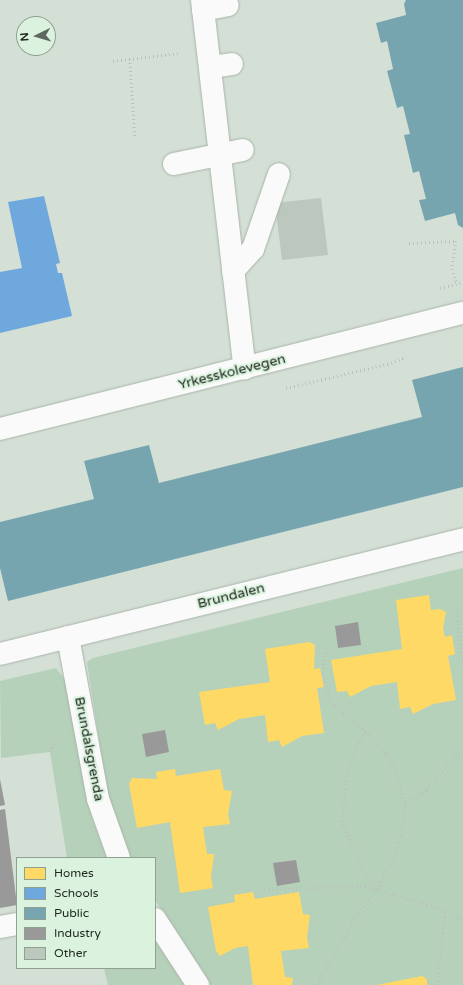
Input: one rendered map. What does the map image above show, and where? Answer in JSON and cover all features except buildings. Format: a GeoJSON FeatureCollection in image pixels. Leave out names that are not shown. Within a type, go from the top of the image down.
{"type":"FeatureCollection","features":[{"type":"Feature","properties":{"kind":"street"},"geometry":{"type":"LineString","coordinates":[[228,5],[203,5],[245,369]]}},
{"type":"Feature","properties":{"kind":"street"},"geometry":{"type":"LineString","coordinates":[[210,58],[232,64]]}},
{"type":"Feature","properties":{"kind":"street"},"geometry":{"type":"LineString","coordinates":[[174,164],[219,153],[243,150]]}},
{"type":"Feature","properties":{"kind":"street"},"geometry":{"type":"LineString","coordinates":[[233,271],[253,249],[279,174]]}},
{"type":"Feature","properties":{"kind":"street","name":"Yrkesskolevegen"},"geometry":{"type":"LineString","coordinates":[[0,429],[245,369],[463,313]]}},
{"type":"Feature","properties":{"kind":"street","name":"Brundalen"},"geometry":{"type":"LineString","coordinates":[[0,654],[463,540]]}},
{"type":"Feature","properties":{"kind":"street","name":"Brundalsgrenda"},"geometry":{"type":"LineString","coordinates":[[68,637],[98,799],[119,857]]}},
{"type":"Feature","properties":{"kind":"street"},"geometry":{"type":"LineString","coordinates":[[156,921],[198,985]]}},
{"type":"Feature","properties":{"kind":"street"},"geometry":{"type":"LineString","coordinates":[[0,927],[16,924]]}},
{"type":"Feature","properties":{"kind":"path"},"geometry":{"type":"LineString","coordinates":[[113,61],[130,59],[210,58]]}},
{"type":"Feature","properties":{"kind":"path"},"geometry":{"type":"LineString","coordinates":[[130,59],[135,137]]}},
{"type":"Feature","properties":{"kind":"path"},"geometry":{"type":"LineString","coordinates":[[409,243],[456,241],[452,269],[459,290]]}},
{"type":"Feature","properties":{"kind":"path"},"geometry":{"type":"LineString","coordinates":[[456,608],[463,661]]}},
{"type":"Feature","properties":{"kind":"path"},"geometry":{"type":"LineString","coordinates":[[316,985],[356,916],[377,889],[401,835],[405,803],[396,770],[386,753],[366,732],[331,702],[323,674],[326,648]]}},
{"type":"Feature","properties":{"kind":"path"},"geometry":{"type":"LineString","coordinates":[[366,732],[354,753],[346,776],[343,824],[363,871],[377,889]]}},
{"type":"Feature","properties":{"kind":"path"},"geometry":{"type":"LineString","coordinates":[[405,803],[426,790],[463,748]]}},
{"type":"Feature","properties":{"kind":"path"},"geometry":{"type":"LineString","coordinates":[[264,889],[353,885],[377,889],[463,919]]}},
{"type":"Feature","properties":{"kind":"path"},"geometry":{"type":"LineString","coordinates":[[439,985],[438,972],[445,912]]}},
{"type":"Feature","properties":{"kind":"green space"},"geometry":{"type":"Polygon","coordinates":[[[463,568],[463,985],[209,985],[156,902],[156,857],[130,857],[126,850],[108,797],[87,662],[93,658],[463,568]]]}},
{"type":"Feature","properties":{"kind":"green space"},"geometry":{"type":"Polygon","coordinates":[[[56,668],[66,681],[92,818],[107,857],[67,857],[50,752],[1,758],[0,681],[56,668]]]}},
{"type":"Feature","properties":{"kind":"green space"},"geometry":{"type":"Polygon","coordinates":[[[156,942],[185,985],[108,985],[104,969],[156,969],[156,942]]]}}]}
